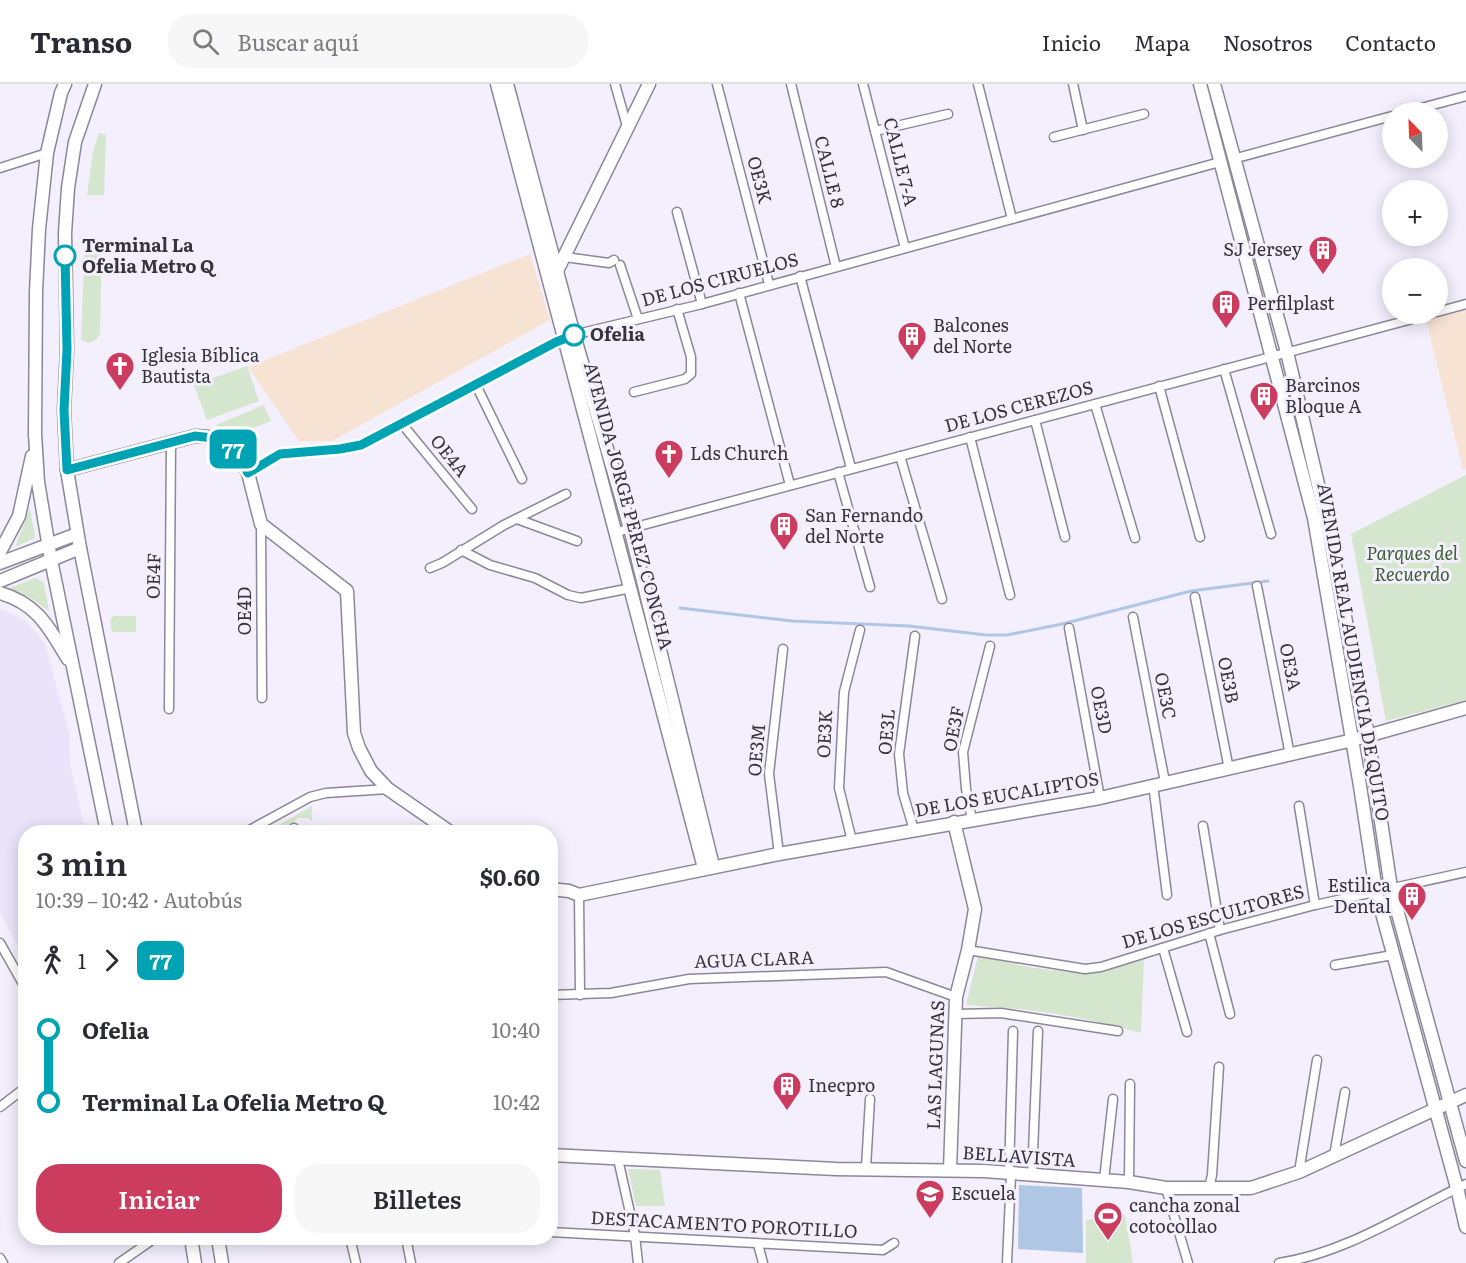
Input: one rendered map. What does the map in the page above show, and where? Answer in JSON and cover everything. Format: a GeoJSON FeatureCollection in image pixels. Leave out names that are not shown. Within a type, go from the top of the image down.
{"type":"FeatureCollection","features":[{"type":"Feature","properties":{"kind":"street"},"geometry":{"type":"LineString","coordinates":[[65,84],[47,153],[39,229],[35,434],[40,503],[106,825]]}},
{"type":"Feature","properties":{"kind":"street"},"geometry":{"type":"LineString","coordinates":[[95,84],[75,142],[68,188],[65,233],[67,350],[64,410],[67,470],[77,534],[135,825]]}},
{"type":"Feature","properties":{"kind":"street","name":"AVENIDA JORGE PEREZ CONCHA"},"geometry":{"type":"LineString","coordinates":[[497,84],[570,336],[630,528],[709,867]]}},
{"type":"Feature","properties":{"kind":"street","name":"AVENIDA JORGE PEREZ CONCHA"},"geometry":{"type":"LineString","coordinates":[[507,84],[553,274]]}},
{"type":"Feature","properties":{"kind":"street"},"geometry":{"type":"LineString","coordinates":[[615,84],[628,130]]}},
{"type":"Feature","properties":{"kind":"street"},"geometry":{"type":"LineString","coordinates":[[553,274],[565,257],[649,84]]}},
{"type":"Feature","properties":{"kind":"street","name":"OE3K"},"geometry":{"type":"LineString","coordinates":[[717,84],[769,284]]}},
{"type":"Feature","properties":{"kind":"street","name":"CALLE 8"},"geometry":{"type":"LineString","coordinates":[[791,84],[836,267]]}},
{"type":"Feature","properties":{"kind":"street","name":"CALLE 7-A"},"geometry":{"type":"LineString","coordinates":[[863,84],[905,248]]}},
{"type":"Feature","properties":{"kind":"street"},"geometry":{"type":"LineString","coordinates":[[978,84],[1012,219]]}},
{"type":"Feature","properties":{"kind":"street"},"geometry":{"type":"LineString","coordinates":[[1073,84],[1083,130]]}},
{"type":"Feature","properties":{"kind":"street","name":"AVENIDA REAL AUDIENCIA DE QUITO"},"geometry":{"type":"LineString","coordinates":[[1200,84],[1287,352],[1325,514],[1368,735],[1391,888],[1466,1161]]}},
{"type":"Feature","properties":{"kind":"street","name":"AVENIDA REAL AUDIENCIA DE QUITO"},"geometry":{"type":"LineString","coordinates":[[1214,84],[1226,161],[1272,356],[1314,518],[1353,740],[1376,891],[1435,1111],[1461,1186],[1466,1227]]}},
{"type":"Feature","properties":{"kind":"street"},"geometry":{"type":"LineString","coordinates":[[1444,102],[1466,96]]}},
{"type":"Feature","properties":{"kind":"street"},"geometry":{"type":"LineString","coordinates":[[875,131],[948,114]]}},
{"type":"Feature","properties":{"kind":"street"},"geometry":{"type":"LineString","coordinates":[[1054,137],[1144,114]]}},
{"type":"Feature","properties":{"kind":"street","name":"DE LOS CIRUELOS"},"geometry":{"type":"LineString","coordinates":[[248,473],[280,454],[334,450],[361,445],[570,336],[702,304],[1382,119]]}},
{"type":"Feature","properties":{"kind":"street"},"geometry":{"type":"LineString","coordinates":[[0,168],[47,153]]}},
{"type":"Feature","properties":{"kind":"street"},"geometry":{"type":"LineString","coordinates":[[677,212],[702,304]]}},
{"type":"Feature","properties":{"kind":"street"},"geometry":{"type":"LineString","coordinates":[[565,257],[617,263],[638,319]]}},
{"type":"Feature","properties":{"kind":"street"},"geometry":{"type":"LineString","coordinates":[[800,276],[851,468]]}},
{"type":"Feature","properties":{"kind":"street"},"geometry":{"type":"LineString","coordinates":[[738,293],[790,485]]}},
{"type":"Feature","properties":{"kind":"street"},"geometry":{"type":"LineString","coordinates":[[1448,309],[1466,304]]}},
{"type":"Feature","properties":{"kind":"street"},"geometry":{"type":"LineString","coordinates":[[634,392],[686,379],[691,374],[691,357],[677,309]]}},
{"type":"Feature","properties":{"kind":"street","name":"DE LOS CEREZOS"},"geometry":{"type":"LineString","coordinates":[[616,532],[1393,324]]}},
{"type":"Feature","properties":{"kind":"street","name":"AVENIDA JORGE PEREZ CONCHA"},"geometry":{"type":"LineString","coordinates":[[570,336],[616,532],[709,867]]}},
{"type":"Feature","properties":{"kind":"street"},"geometry":{"type":"LineString","coordinates":[[1224,369],[1271,534]]}},
{"type":"Feature","properties":{"kind":"street"},"geometry":{"type":"LineString","coordinates":[[476,385],[522,479]]}},
{"type":"Feature","properties":{"kind":"street"},"geometry":{"type":"LineString","coordinates":[[1159,386],[1200,537]]}},
{"type":"Feature","properties":{"kind":"street"},"geometry":{"type":"LineString","coordinates":[[1095,404],[1135,538]]}},
{"type":"Feature","properties":{"kind":"street"},"geometry":{"type":"LineString","coordinates":[[1035,420],[1065,537]]}},
{"type":"Feature","properties":{"kind":"street","name":"OE4A"},"geometry":{"type":"LineString","coordinates":[[402,424],[471,509]]}},
{"type":"Feature","properties":{"kind":"street"},"geometry":{"type":"LineString","coordinates":[[0,552],[19,516],[35,434]]}},
{"type":"Feature","properties":{"kind":"street"},"geometry":{"type":"LineString","coordinates":[[67,470],[195,436],[226,442],[239,455],[248,473],[261,524],[347,591],[354,733],[371,771],[388,789],[440,825]]}},
{"type":"Feature","properties":{"kind":"street"},"geometry":{"type":"LineString","coordinates":[[970,437],[1010,595]]}},
{"type":"Feature","properties":{"kind":"street","name":"OE4F"},"geometry":{"type":"LineString","coordinates":[[169,709],[171,443]]}},
{"type":"Feature","properties":{"kind":"street"},"geometry":{"type":"LineString","coordinates":[[900,456],[942,599]]}},
{"type":"Feature","properties":{"kind":"street"},"geometry":{"type":"LineString","coordinates":[[838,472],[870,587]]}},
{"type":"Feature","properties":{"kind":"street"},"geometry":{"type":"LineString","coordinates":[[430,568],[566,494]]}},
{"type":"Feature","properties":{"kind":"street"},"geometry":{"type":"LineString","coordinates":[[517,519],[577,541]]}},
{"type":"Feature","properties":{"kind":"street","name":"OE4D"},"geometry":{"type":"LineString","coordinates":[[261,524],[262,698]]}},
{"type":"Feature","properties":{"kind":"street"},"geometry":{"type":"LineString","coordinates":[[0,563],[77,534]]}},
{"type":"Feature","properties":{"kind":"street"},"geometry":{"type":"LineString","coordinates":[[0,581],[80,548]]}},
{"type":"Feature","properties":{"kind":"street"},"geometry":{"type":"LineString","coordinates":[[461,550],[490,564],[535,578],[568,595],[581,598],[631,588]]}},
{"type":"Feature","properties":{"kind":"street","name":"OE3A"},"geometry":{"type":"LineString","coordinates":[[1257,586],[1290,756]]}},
{"type":"Feature","properties":{"kind":"street"},"geometry":{"type":"LineString","coordinates":[[0,593],[27,604],[43,619],[73,667]]}},
{"type":"Feature","properties":{"kind":"street","name":"OE3B"},"geometry":{"type":"LineString","coordinates":[[1195,597],[1229,769]]}},
{"type":"Feature","properties":{"kind":"street","name":"OE3C"},"geometry":{"type":"LineString","coordinates":[[1133,617],[1159,783],[1167,896]]}},
{"type":"Feature","properties":{"kind":"street","name":"OE3D"},"geometry":{"type":"LineString","coordinates":[[1069,628],[1100,798]]}},
{"type":"Feature","properties":{"kind":"street","name":"OE3K"},"geometry":{"type":"LineString","coordinates":[[852,841],[839,788],[844,692],[861,630]]}},
{"type":"Feature","properties":{"kind":"street","name":"OE3L"},"geometry":{"type":"LineString","coordinates":[[914,830],[903,793],[899,754],[915,636]]}},
{"type":"Feature","properties":{"kind":"street","name":"OE3F"},"geometry":{"type":"LineString","coordinates":[[972,820],[966,789],[963,752],[990,646]]}},
{"type":"Feature","properties":{"kind":"street","name":"OE3M"},"geometry":{"type":"LineString","coordinates":[[779,854],[770,774],[783,649]]}},
{"type":"Feature","properties":{"kind":"street","name":"DE LOS EUCALIPTOS"},"geometry":{"type":"LineString","coordinates":[[558,890],[579,895],[709,867],[1100,798],[1159,783],[1290,756],[1466,708]]}},
{"type":"Feature","properties":{"kind":"street"},"geometry":{"type":"LineString","coordinates":[[259,825],[310,797],[326,793],[388,789]]}},
{"type":"Feature","properties":{"kind":"street"},"geometry":{"type":"LineString","coordinates":[[1299,806],[1315,905]]}},
{"type":"Feature","properties":{"kind":"street","name":"LAS LAGUNAS"},"geometry":{"type":"LineString","coordinates":[[950,1170],[956,997],[968,950],[975,909],[954,822]]}},
{"type":"Feature","properties":{"kind":"street"},"geometry":{"type":"LineString","coordinates":[[1203,826],[1220,930]]}},
{"type":"Feature","properties":{"kind":"street","name":"DE LOS ESCULTORES"},"geometry":{"type":"LineString","coordinates":[[968,950],[1085,969],[1101,967],[1209,933],[1315,905],[1466,872]]}},
{"type":"Feature","properties":{"kind":"street"},"geometry":{"type":"LineString","coordinates":[[579,895],[580,995]]}},
{"type":"Feature","properties":{"kind":"street"},"geometry":{"type":"LineString","coordinates":[[1209,933],[1230,1014]]}},
{"type":"Feature","properties":{"kind":"street"},"geometry":{"type":"LineString","coordinates":[[0,943],[18,975]]}},
{"type":"Feature","properties":{"kind":"street"},"geometry":{"type":"LineString","coordinates":[[1163,948],[1187,1032]]}},
{"type":"Feature","properties":{"kind":"street"},"geometry":{"type":"LineString","coordinates":[[1335,964],[1393,955]]}},
{"type":"Feature","properties":{"kind":"street","name":"AGUA CLARA"},"geometry":{"type":"LineString","coordinates":[[558,996],[611,993],[689,979],[886,972],[956,997]]}},
{"type":"Feature","properties":{"kind":"street"},"geometry":{"type":"LineString","coordinates":[[955,1014],[1001,1013],[1118,1030]]}},
{"type":"Feature","properties":{"kind":"street"},"geometry":{"type":"LineString","coordinates":[[1007,1263],[1013,1031]]}},
{"type":"Feature","properties":{"kind":"street"},"geometry":{"type":"LineString","coordinates":[[1032,1176],[1038,1031]]}},
{"type":"Feature","properties":{"kind":"street"},"geometry":{"type":"LineString","coordinates":[[1299,1172],[1317,1060]]}},
{"type":"Feature","properties":{"kind":"street"},"geometry":{"type":"LineString","coordinates":[[1209,1188],[1219,1067]]}},
{"type":"Feature","properties":{"kind":"street"},"geometry":{"type":"LineString","coordinates":[[1129,1182],[1131,1084]]}},
{"type":"Feature","properties":{"kind":"street"},"geometry":{"type":"LineString","coordinates":[[2,1102],[18,1092]]}},
{"type":"Feature","properties":{"kind":"street"},"geometry":{"type":"LineString","coordinates":[[1334,1156],[1345,1092]]}},
{"type":"Feature","properties":{"kind":"street","name":"BELLAVISTA"},"geometry":{"type":"LineString","coordinates":[[558,1155],[913,1171],[950,1170],[1129,1182],[1166,1188],[1251,1188],[1299,1172],[1466,1095]]}},
{"type":"Feature","properties":{"kind":"street"},"geometry":{"type":"LineString","coordinates":[[866,1168],[870,1099]]}},
{"type":"Feature","properties":{"kind":"street"},"geometry":{"type":"LineString","coordinates":[[1104,1180],[1113,1100]]}},
{"type":"Feature","properties":{"kind":"street"},"geometry":{"type":"LineString","coordinates":[[618,1159],[635,1235],[638,1263]]}},
{"type":"Feature","properties":{"kind":"street"},"geometry":{"type":"LineString","coordinates":[[1278,1263],[1304,1259],[1351,1242],[1461,1186]]}},
{"type":"Feature","properties":{"kind":"street"},"geometry":{"type":"LineString","coordinates":[[1166,1188],[1188,1263]]}},
{"type":"Feature","properties":{"kind":"street","name":"DESTACAMENTO POROTILLO"},"geometry":{"type":"LineString","coordinates":[[558,1232],[883,1250],[894,1243]]}},
{"type":"Feature","properties":{"kind":"street"},"geometry":{"type":"LineString","coordinates":[[758,1244],[763,1263]]}},
{"type":"Feature","properties":{"kind":"street"},"geometry":{"type":"LineString","coordinates":[[119,1263],[145,1245]]}},
{"type":"Feature","properties":{"kind":"street"},"geometry":{"type":"LineString","coordinates":[[191,1245],[195,1263]]}},
{"type":"Feature","properties":{"kind":"street"},"geometry":{"type":"LineString","coordinates":[[219,1245],[222,1263]]}},
{"type":"Feature","properties":{"kind":"street"},"geometry":{"type":"LineString","coordinates":[[352,1245],[356,1263]]}},
{"type":"Feature","properties":{"kind":"street"},"geometry":{"type":"LineString","coordinates":[[407,1245],[411,1263]]}},
{"type":"Feature","properties":{"kind":"street"},"geometry":{"type":"LineString","coordinates":[[0,1258],[3,1263]]}},
{"type":"Feature","properties":{"kind":"shaded area"},"geometry":{"type":"Polygon","coordinates":[[[530,254],[550,320],[332,441],[299,441],[248,367],[530,254]]]}},
{"type":"Feature","properties":{"kind":"shaded area"},"geometry":{"type":"Polygon","coordinates":[[[1466,310],[1466,469],[1463,470],[1427,324],[1448,324],[1448,314],[1466,310]]]}},
{"type":"Feature","properties":{"kind":"shaded area"},"geometry":{"type":"Polygon","coordinates":[[[0,609],[28,623],[45,644],[69,732],[70,764],[84,825],[18,825],[18,946],[0,912],[0,609]]]}},
{"type":"Feature","properties":{"kind":"green space"},"geometry":{"type":"Polygon","coordinates":[[[99,133],[106,135],[104,195],[87,195],[93,152],[99,133]]]}},
{"type":"Feature","properties":{"kind":"green space"},"geometry":{"type":"Polygon","coordinates":[[[85,242],[102,243],[100,334],[96,340],[89,343],[81,340],[85,242]]]}},
{"type":"Feature","properties":{"kind":"green space"},"geometry":{"type":"Polygon","coordinates":[[[247,366],[259,401],[207,420],[194,385],[247,366]]]}},
{"type":"Feature","properties":{"kind":"green space"},"geometry":{"type":"Polygon","coordinates":[[[264,405],[271,421],[235,436],[216,425],[264,405]]]}},
{"type":"Feature","properties":{"kind":"green space","name":"Parques del Recuerdo"},"geometry":{"type":"Polygon","coordinates":[[[1466,475],[1466,700],[1386,721],[1351,534],[1466,475]]]}},
{"type":"Feature","properties":{"kind":"green space"},"geometry":{"type":"Polygon","coordinates":[[[30,508],[35,538],[15,547],[30,508]]]}},
{"type":"Feature","properties":{"kind":"green space"},"geometry":{"type":"Polygon","coordinates":[[[36,578],[44,583],[49,611],[32,599],[9,588],[36,578]]]}},
{"type":"Feature","properties":{"kind":"green space"},"geometry":{"type":"Polygon","coordinates":[[[113,616],[136,616],[136,632],[112,632],[110,621],[113,616]]]}},
{"type":"Feature","properties":{"kind":"green space"},"geometry":{"type":"Polygon","coordinates":[[[312,806],[312,821],[308,818],[298,818],[292,825],[278,825],[312,806]]]}},
{"type":"Feature","properties":{"kind":"green space"},"geometry":{"type":"Polygon","coordinates":[[[978,956],[1034,968],[1086,974],[1144,960],[1141,1033],[1055,1014],[966,1005],[978,956]]]}},
{"type":"Feature","properties":{"kind":"green space"},"geometry":{"type":"Polygon","coordinates":[[[628,1169],[660,1170],[665,1206],[636,1206],[628,1169]]]}},
{"type":"Feature","properties":{"kind":"green space","name":"cancha zonal cotocollao"},"geometry":{"type":"Polygon","coordinates":[[[1125,1215],[1133,1263],[1086,1263],[1086,1220],[1125,1215]]]}},
{"type":"Feature","properties":{"kind":"water"},"geometry":{"type":"Polygon","coordinates":[[[1019,1185],[1082,1188],[1083,1253],[1018,1249],[1019,1185]]]}},
{"type":"Feature","properties":{"kind":"waterway"},"geometry":{"type":"LineString","coordinates":[[680,608],[792,621],[909,626],[986,635],[1007,635],[1062,624],[1191,591],[1268,581]]}},
{"type":"Feature","properties":{"kind":"bus line","name":"77"},"geometry":{"type":"LineString","coordinates":[[65,256],[67,350],[64,410],[67,470],[195,436],[226,442],[239,455],[248,473],[280,454],[328,451],[361,445],[565,337],[574,335]]}},
{"type":"Feature","properties":{"kind":"place","name":"Terminal La Ofelia Metro Q"},"geometry":{"type":"Point","coordinates":[65,256]}},
{"type":"Feature","properties":{"kind":"place","name":"SJ Jersey"},"geometry":{"type":"Point","coordinates":[1323,276]}},
{"type":"Feature","properties":{"kind":"place","name":"Perfilplast"},"geometry":{"type":"Point","coordinates":[1226,330]}},
{"type":"Feature","properties":{"kind":"place","name":"Ofelia"},"geometry":{"type":"Point","coordinates":[574,335]}},
{"type":"Feature","properties":{"kind":"place","name":"Balcones del Norte"},"geometry":{"type":"Point","coordinates":[912,362]}},
{"type":"Feature","properties":{"kind":"place","name":"Iglesia Bíblica Bautista"},"geometry":{"type":"Point","coordinates":[120,392]}},
{"type":"Feature","properties":{"kind":"place","name":"Barcinos Bloque A"},"geometry":{"type":"Point","coordinates":[1264,422]}},
{"type":"Feature","properties":{"kind":"place","name":"Lds Church"},"geometry":{"type":"Point","coordinates":[669,480]}},
{"type":"Feature","properties":{"kind":"place","name":"San Fernando del Norte"},"geometry":{"type":"Point","coordinates":[784,552]}},
{"type":"Feature","properties":{"kind":"place","name":"Estilica Dental"},"geometry":{"type":"Point","coordinates":[1412,922]}},
{"type":"Feature","properties":{"kind":"place","name":"Inecpro"},"geometry":{"type":"Point","coordinates":[787,1112]}},
{"type":"Feature","properties":{"kind":"place","name":"Escuela"},"geometry":{"type":"Point","coordinates":[930,1220]}},
{"type":"Feature","properties":{"kind":"place","name":"cancha zonal cotocollao"},"geometry":{"type":"Point","coordinates":[1108,1242]}}]}
